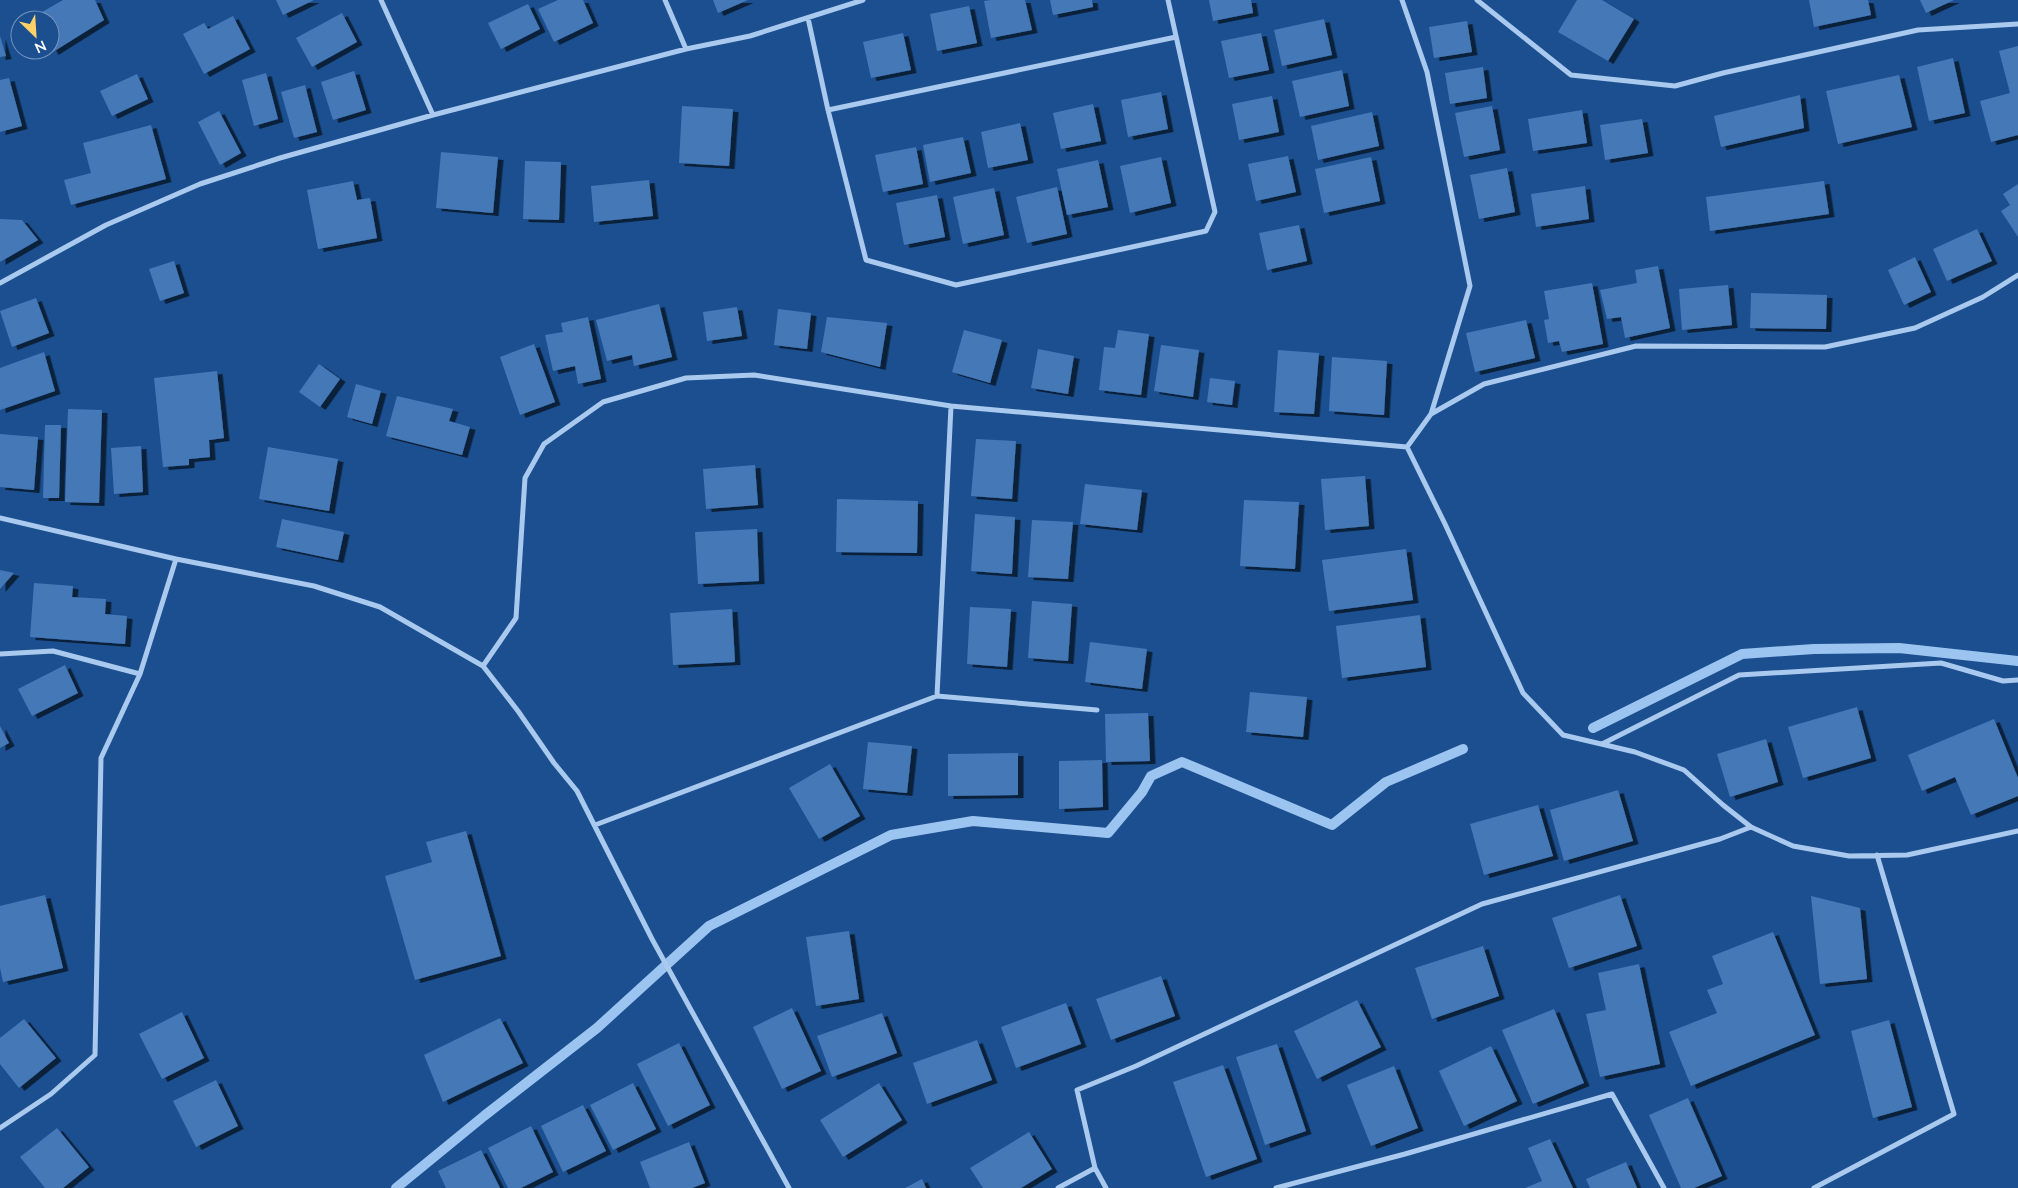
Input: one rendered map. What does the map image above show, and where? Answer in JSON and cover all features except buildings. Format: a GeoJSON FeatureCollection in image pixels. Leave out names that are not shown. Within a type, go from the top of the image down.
{"type":"FeatureCollection","features":[{"type":"Feature","properties":{"kind":"street"},"geometry":{"type":"LineString","coordinates":[[381,0],[433,115]]}},
{"type":"Feature","properties":{"kind":"street"},"geometry":{"type":"LineString","coordinates":[[665,0],[686,49]]}},
{"type":"Feature","properties":{"kind":"street"},"geometry":{"type":"LineString","coordinates":[[0,283],[106,225],[200,184],[280,158],[433,115],[686,49],[750,36],[862,0]]}},
{"type":"Feature","properties":{"kind":"street"},"geometry":{"type":"LineString","coordinates":[[808,18],[828,110],[866,260],[956,285],[1206,231],[1215,212],[1168,0]]}},
{"type":"Feature","properties":{"kind":"street"},"geometry":{"type":"LineString","coordinates":[[1402,0],[1427,72],[1470,286],[1431,414],[1407,447]]}},
{"type":"Feature","properties":{"kind":"street"},"geometry":{"type":"LineString","coordinates":[[1477,0],[1571,75],[1675,86],[1723,73],[1918,30],[2018,24]]}},
{"type":"Feature","properties":{"kind":"street"},"geometry":{"type":"LineString","coordinates":[[828,110],[1176,37]]}},
{"type":"Feature","properties":{"kind":"street"},"geometry":{"type":"LineString","coordinates":[[1431,414],[1484,384],[1636,346],[1825,347],[1915,328],[1983,297],[2018,274]]}},
{"type":"Feature","properties":{"kind":"street"},"geometry":{"type":"LineString","coordinates":[[482,666],[516,618],[525,478],[544,444],[604,402],[686,378],[754,375],[951,406],[1407,447]]}},
{"type":"Feature","properties":{"kind":"street"},"geometry":{"type":"LineString","coordinates":[[937,696],[951,406]]}},
{"type":"Feature","properties":{"kind":"street"},"geometry":{"type":"LineString","coordinates":[[1407,447],[1445,524],[1523,693],[1563,735],[1635,752],[1684,770],[1751,828],[1793,846],[1849,856],[1907,855],[2018,831]]}},
{"type":"Feature","properties":{"kind":"street"},"geometry":{"type":"LineString","coordinates":[[0,518],[176,559],[314,586],[380,608],[482,666],[518,711],[576,791],[652,939],[789,1188]]}},
{"type":"Feature","properties":{"kind":"street"},"geometry":{"type":"LineString","coordinates":[[0,1128],[51,1094],[95,1055],[102,758],[140,674],[176,559]]}},
{"type":"Feature","properties":{"kind":"street"},"geometry":{"type":"LineString","coordinates":[[0,654],[53,651],[140,674]]}},
{"type":"Feature","properties":{"kind":"street"},"geometry":{"type":"LineString","coordinates":[[1602,744],[1739,675],[1940,663],[2003,681],[2018,680]]}},
{"type":"Feature","properties":{"kind":"street"},"geometry":{"type":"LineString","coordinates":[[595,825],[937,696],[1097,710]]}},
{"type":"Feature","properties":{"kind":"street"},"geometry":{"type":"LineString","coordinates":[[1106,1188],[1095,1168],[1078,1090],[1136,1066],[1482,904],[1720,839],[1751,828]]}},
{"type":"Feature","properties":{"kind":"street"},"geometry":{"type":"LineString","coordinates":[[1814,1188],[1954,1114],[1877,855]]}},
{"type":"Feature","properties":{"kind":"street"},"geometry":{"type":"LineString","coordinates":[[1276,1188],[1405,1154],[1612,1094],[1664,1188]]}},
{"type":"Feature","properties":{"kind":"street"},"geometry":{"type":"LineString","coordinates":[[1058,1188],[1095,1168]]}},
{"type":"Feature","properties":{"kind":"waterway"},"geometry":{"type":"LineString","coordinates":[[1593,728],[1742,654],[1814,649],[1899,648],[2018,661]]}},
{"type":"Feature","properties":{"kind":"waterway"},"geometry":{"type":"LineString","coordinates":[[396,1188],[484,1116],[597,1028],[709,926],[891,835],[973,821],[1108,833],[1142,792],[1151,776],[1182,762],[1332,825],[1386,782],[1463,749]]}}]}
